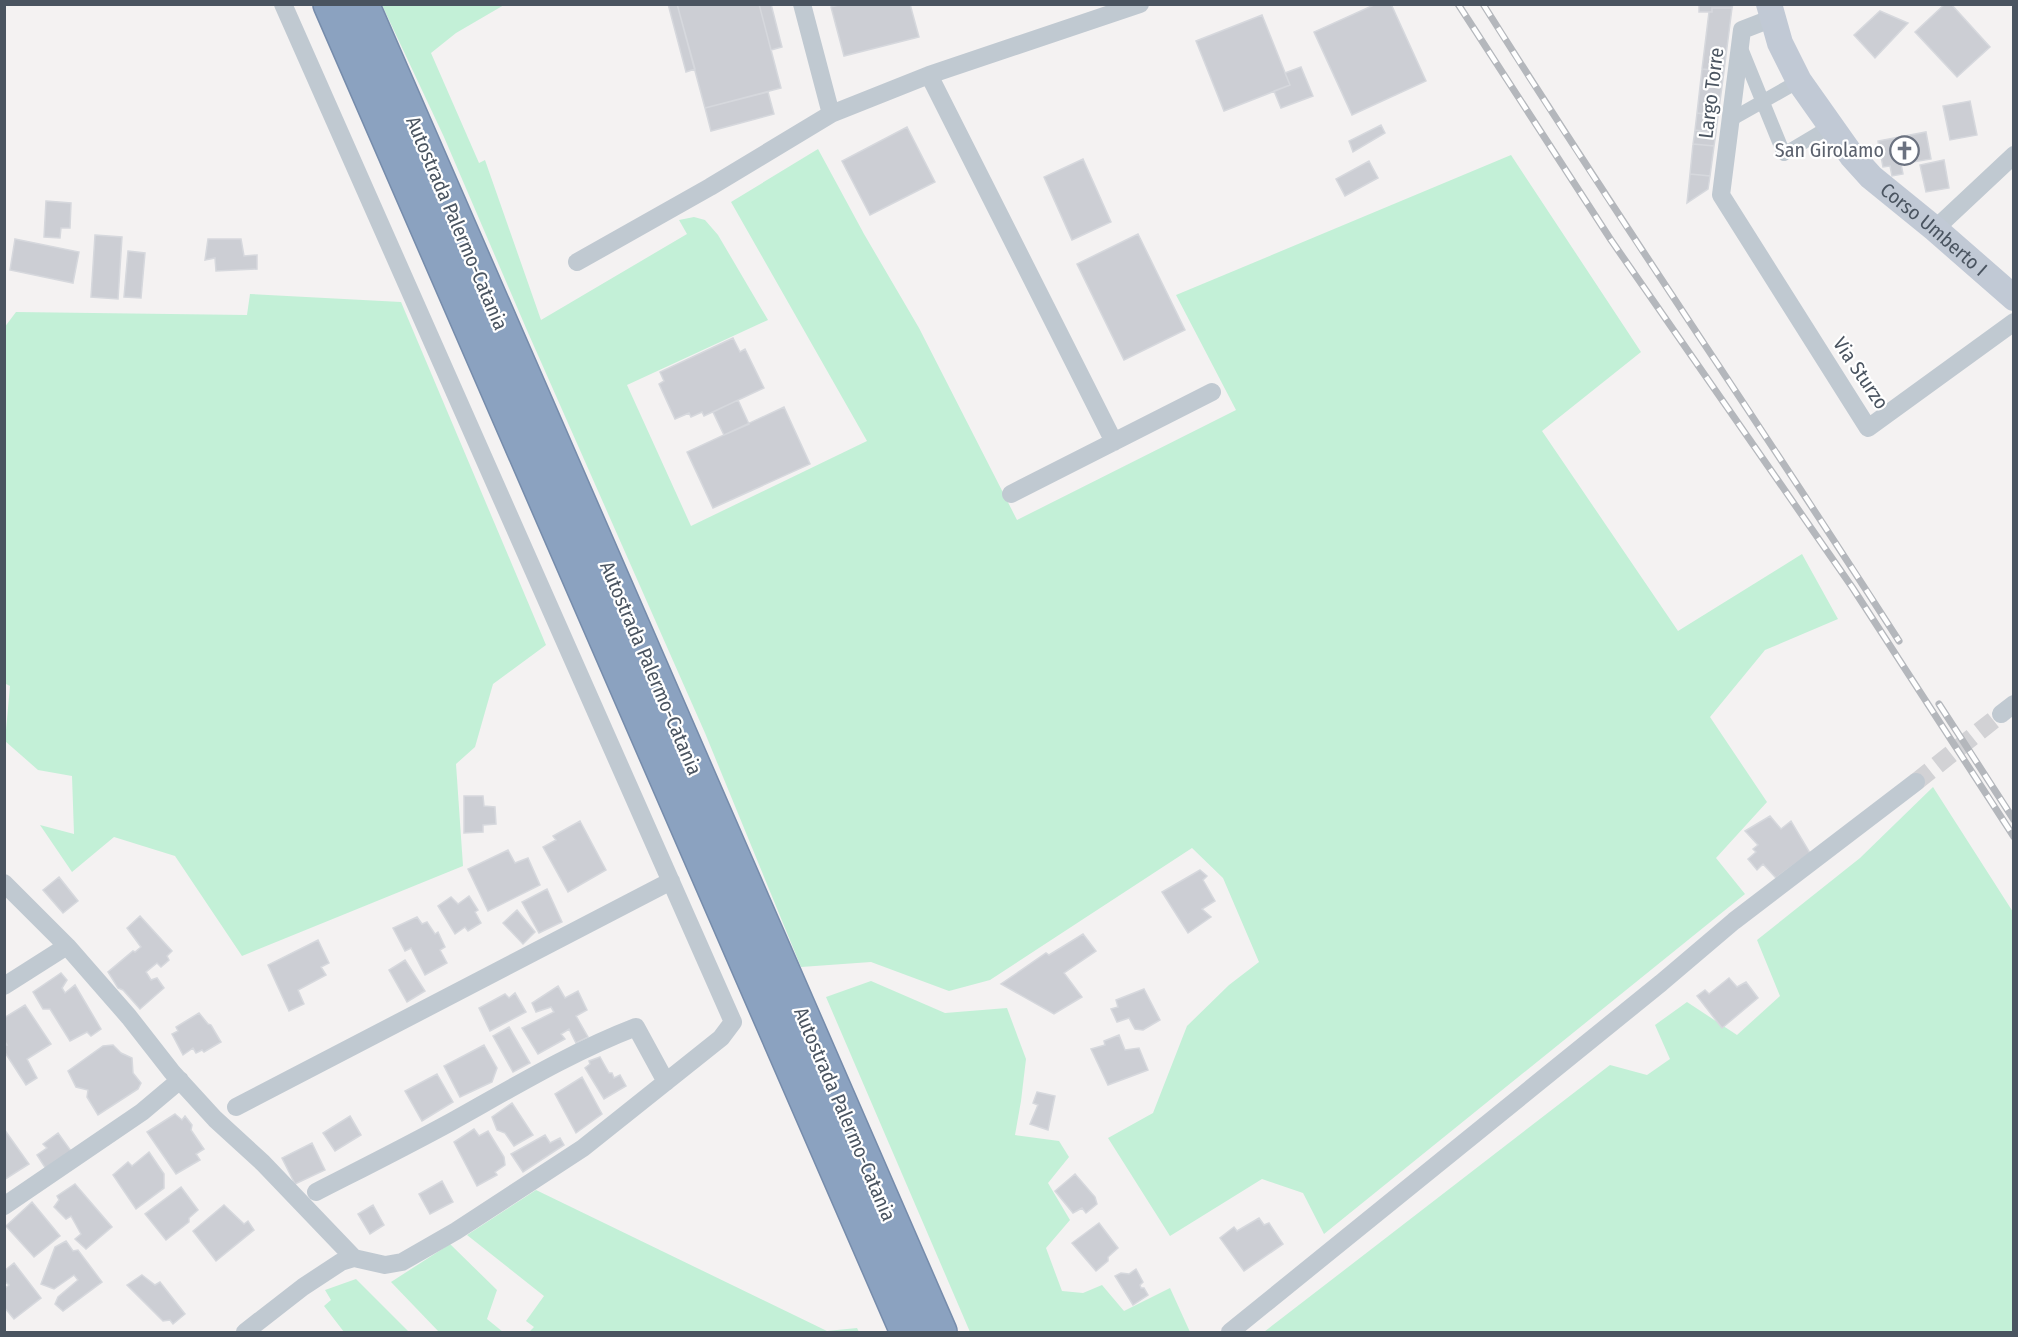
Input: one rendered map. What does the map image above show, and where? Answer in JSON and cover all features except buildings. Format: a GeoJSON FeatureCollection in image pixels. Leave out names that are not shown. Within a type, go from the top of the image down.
{"type":"FeatureCollection","features":[{"type":"Feature","properties":{"kind":"highway","name":"Autostrada Palermo-Catania"},"geometry":{"type":"LineString","coordinates":[[330,4],[907,1332]]}},
{"type":"Feature","properties":{"kind":"highway","name":"Autostrada Palermo-Catania"},"geometry":{"type":"LineString","coordinates":[[362,4],[940,1332]]}},
{"type":"Feature","properties":{"kind":"main road","name":"Corso Umberto I"},"geometry":{"type":"LineString","coordinates":[[1771,11],[1780,42],[1799,81],[1852,156],[1871,177],[1935,229],[2013,298]]}},
{"type":"Feature","properties":{"kind":"street"},"geometry":{"type":"LineString","coordinates":[[245,1332],[303,1287],[341,1262],[354,1258],[385,1265],[402,1262],[456,1231],[583,1148],[721,1038],[733,1022],[284,4]]}},
{"type":"Feature","properties":{"kind":"street"},"geometry":{"type":"LineString","coordinates":[[802,4],[831,114]]}},
{"type":"Feature","properties":{"kind":"street"},"geometry":{"type":"LineString","coordinates":[[578,262],[710,187],[831,114],[929,75],[1140,4]]}},
{"type":"Feature","properties":{"kind":"street","name":"Largo Torre"},"geometry":{"type":"LineString","coordinates":[[1721,195],[1742,30],[1771,11]]}},
{"type":"Feature","properties":{"kind":"street"},"geometry":{"type":"LineString","coordinates":[[1740,46],[1784,154],[1831,126]]}},
{"type":"Feature","properties":{"kind":"street"},"geometry":{"type":"LineString","coordinates":[[929,75],[1114,442]]}},
{"type":"Feature","properties":{"kind":"street"},"geometry":{"type":"LineString","coordinates":[[1730,120],[1799,81]]}},
{"type":"Feature","properties":{"kind":"street"},"geometry":{"type":"LineString","coordinates":[[1935,229],[2013,155]]}},
{"type":"Feature","properties":{"kind":"street","name":"Via Sturzo"},"geometry":{"type":"LineString","coordinates":[[1721,195],[1868,428],[2013,322]]}},
{"type":"Feature","properties":{"kind":"street"},"geometry":{"type":"LineString","coordinates":[[1011,494],[1212,392]]}},
{"type":"Feature","properties":{"kind":"street"},"geometry":{"type":"LineString","coordinates":[[1230,1332],[1661,984],[1734,921],[1916,782]]}},
{"type":"Feature","properties":{"kind":"street"},"geometry":{"type":"LineString","coordinates":[[236,1107],[671,881]]}},
{"type":"Feature","properties":{"kind":"street"},"geometry":{"type":"LineString","coordinates":[[4,883],[67,946],[215,1119],[263,1163],[354,1258]]}},
{"type":"Feature","properties":{"kind":"street"},"geometry":{"type":"LineString","coordinates":[[4,986],[67,946]]}},
{"type":"Feature","properties":{"kind":"street"},"geometry":{"type":"LineString","coordinates":[[316,1192],[450,1123],[600,1041],[636,1027],[666,1082]]}},
{"type":"Feature","properties":{"kind":"street"},"geometry":{"type":"LineString","coordinates":[[4,1206],[142,1112],[180,1080]]}},
{"type":"Feature","properties":{"kind":"green space"},"geometry":{"type":"Polygon","coordinates":[[[382,5],[504,5],[456,33],[431,53],[479,163],[485,160],[541,320],[687,234],[679,220],[694,217],[705,220],[718,235],[768,320],[627,385],[691,526],[867,441],[731,202],[818,149],[919,328],[1017,520],[1236,410],[1176,295],[1511,155],[1641,352],[1542,431],[1678,631],[1802,554],[1838,619],[1765,650],[1710,717],[1767,802],[1716,858],[1745,894],[1324,1234],[1303,1193],[1262,1179],[1170,1236],[1108,1138],[1153,1113],[1187,1026],[1229,985],[1259,962],[1223,878],[1192,848],[990,980],[949,991],[871,962],[801,967],[705,733],[444,137],[382,5]]]}},
{"type":"Feature","properties":{"kind":"green space"},"geometry":{"type":"Polygon","coordinates":[[[250,294],[401,302],[546,645],[493,684],[475,747],[456,764],[463,866],[242,956],[175,856],[114,837],[72,872],[40,825],[74,834],[72,776],[38,770],[5,741],[10,686],[4,683],[4,328],[16,312],[247,315],[250,294]]]}},
{"type":"Feature","properties":{"kind":"green space"},"geometry":{"type":"Polygon","coordinates":[[[1933,787],[2013,912],[2013,1332],[1264,1332],[1610,1065],[1647,1075],[1670,1059],[1655,1025],[1687,1002],[1737,1035],[1780,996],[1757,940],[1860,858],[1933,787]]]}},
{"type":"Feature","properties":{"kind":"green space"},"geometry":{"type":"Polygon","coordinates":[[[871,981],[945,1013],[1007,1008],[1026,1059],[1015,1135],[1059,1141],[1069,1157],[1048,1183],[1070,1220],[1046,1248],[1062,1291],[1083,1293],[1102,1285],[1124,1311],[1170,1288],[1190,1332],[970,1332],[826,997],[871,981]]]}},
{"type":"Feature","properties":{"kind":"green space"},"geometry":{"type":"Polygon","coordinates":[[[536,1190],[827,1331],[857,1328],[859,1332],[529,1332],[534,1327],[526,1321],[544,1296],[467,1235],[536,1190]]]}},
{"type":"Feature","properties":{"kind":"green space"},"geometry":{"type":"Polygon","coordinates":[[[450,1244],[497,1290],[487,1319],[503,1332],[439,1332],[391,1282],[450,1244]]]}},
{"type":"Feature","properties":{"kind":"green space"},"geometry":{"type":"Polygon","coordinates":[[[356,1279],[409,1332],[344,1332],[324,1306],[331,1300],[325,1290],[356,1279]]]}},
{"type":"Feature","properties":{"kind":"tunnel"},"geometry":{"type":"LineString","coordinates":[[1916,782],[2001,714]]}},
{"type":"Feature","properties":{"kind":"railway"},"geometry":{"type":"LineString","coordinates":[[1458,4],[1611,240],[1852,587],[2014,837]]}},
{"type":"Feature","properties":{"kind":"railway"},"geometry":{"type":"LineString","coordinates":[[1483,4],[1899,641]]}},
{"type":"Feature","properties":{"kind":"railway"},"geometry":{"type":"LineString","coordinates":[[1939,704],[2014,820]]}},
{"type":"Feature","properties":{"kind":"place","name":"San Girolamo"},"geometry":{"type":"Point","coordinates":[1905,150]}}]}
